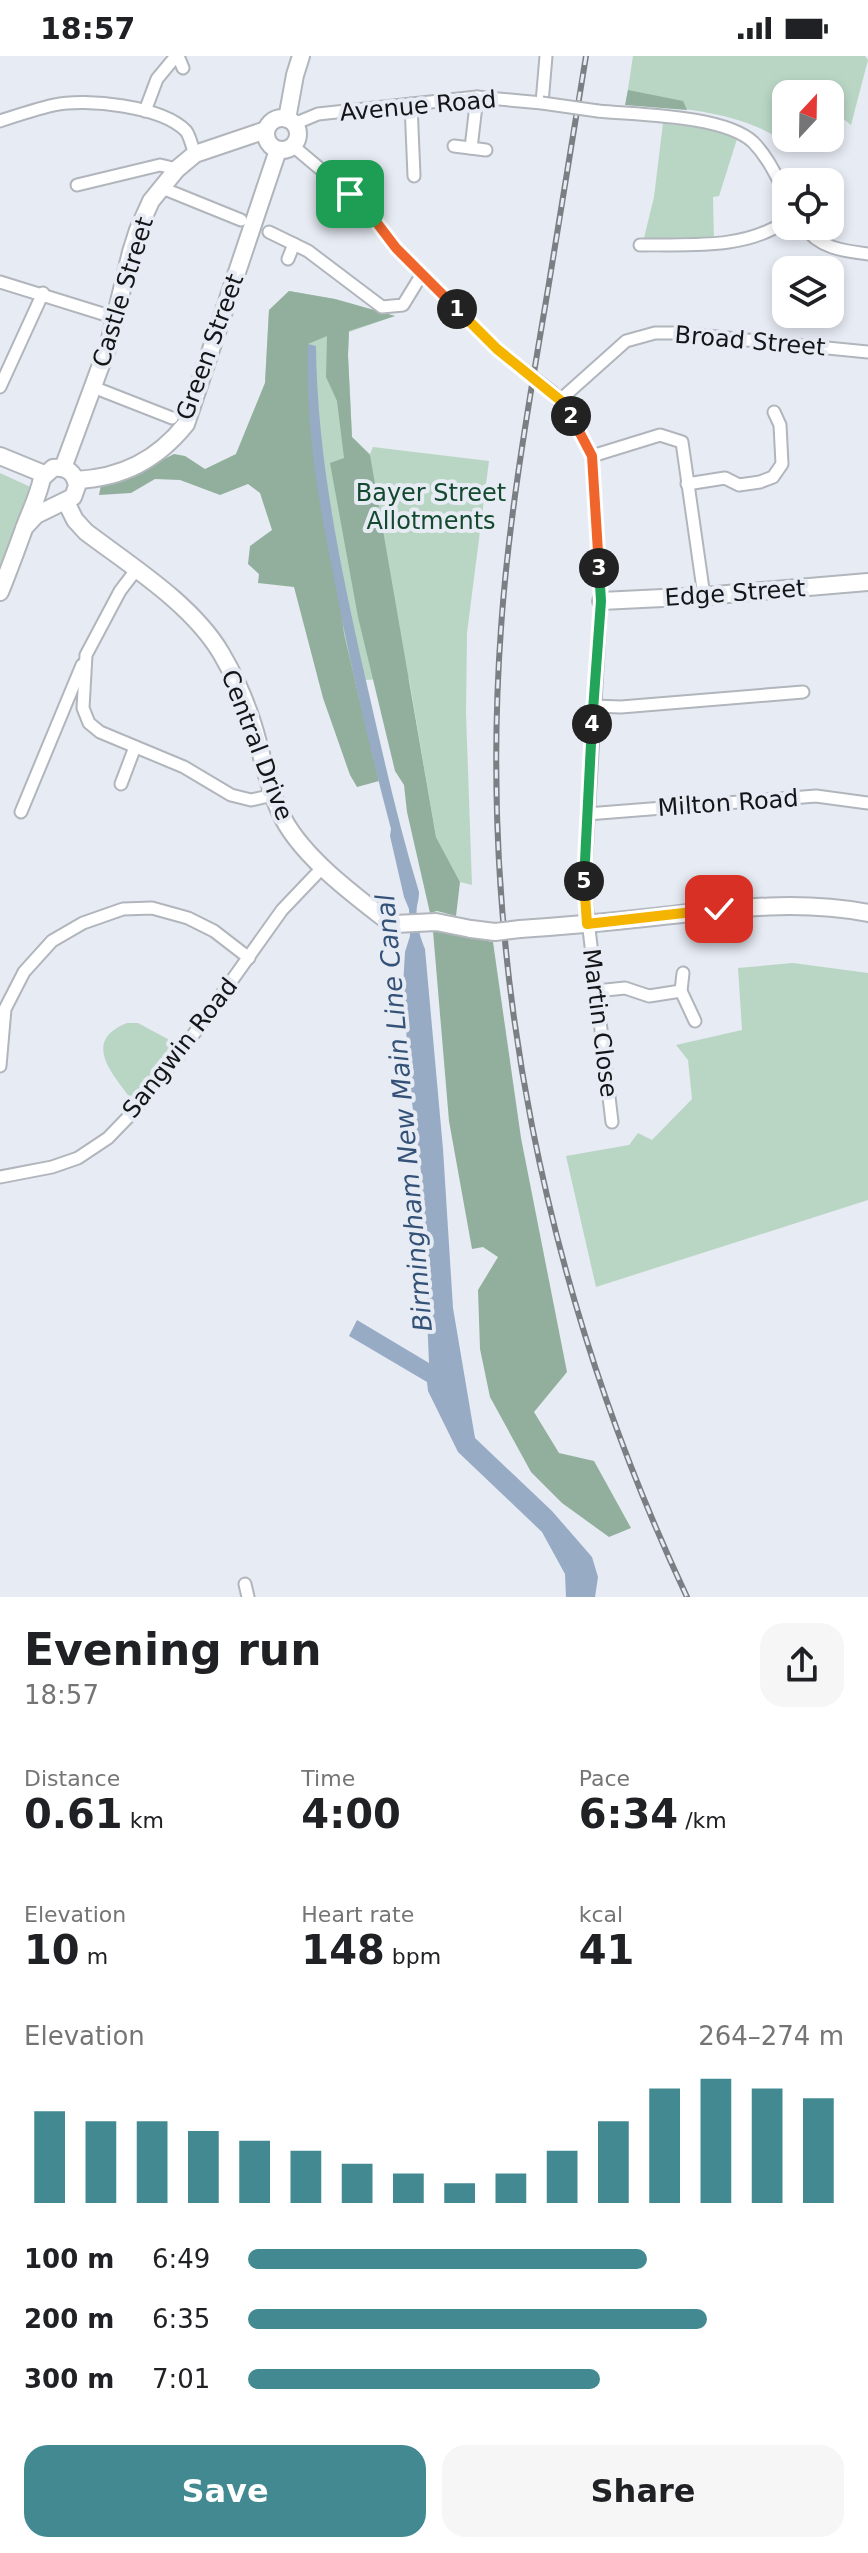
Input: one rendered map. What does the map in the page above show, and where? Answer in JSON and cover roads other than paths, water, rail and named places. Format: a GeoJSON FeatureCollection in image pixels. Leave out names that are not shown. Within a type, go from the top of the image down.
{"type":"FeatureCollection","features":[{"type":"Feature","properties":{"kind":"street"},"geometry":{"type":"LineString","coordinates":[[145,111],[157,79],[177,56],[183,68]]}},
{"type":"Feature","properties":{"kind":"street"},"geometry":{"type":"LineString","coordinates":[[286,148],[298,136],[291,121],[295,75],[301,56]]}},
{"type":"Feature","properties":{"kind":"street"},"geometry":{"type":"LineString","coordinates":[[542,103],[546,56]]}},
{"type":"Feature","properties":{"kind":"street"},"geometry":{"type":"LineString","coordinates":[[471,148],[477,97]]}},
{"type":"Feature","properties":{"kind":"street","name":"Avenue Road"},"geometry":{"type":"LineString","coordinates":[[291,121],[318,114],[477,97],[542,103],[712,123],[750,139],[762,151],[772,169]]}},
{"type":"Feature","properties":{"kind":"street"},"geometry":{"type":"LineString","coordinates":[[0,121],[55,105],[100,103],[145,111],[172,122],[187,132],[195,154]]}},
{"type":"Feature","properties":{"kind":"street"},"geometry":{"type":"LineString","coordinates":[[411,104],[414,176]]}},
{"type":"Feature","properties":{"kind":"street"},"geometry":{"type":"LineString","coordinates":[[291,121],[277,118],[271,122],[266,130],[267,142],[286,148],[350,194],[396,248],[497,349],[556,397],[592,456],[660,435],[682,442],[704,596]]}},
{"type":"Feature","properties":{"kind":"street","name":"Castle Street"},"geometry":{"type":"LineString","coordinates":[[63,468],[116,318],[138,230],[151,201],[177,169],[195,154],[266,130]]}},
{"type":"Feature","properties":{"kind":"street"},"geometry":{"type":"LineString","coordinates":[[454,146],[486,150]]}},
{"type":"Feature","properties":{"kind":"street","name":"Green Street"},"geometry":{"type":"LineString","coordinates":[[76,480],[115,475],[132,469],[171,441],[186,424],[286,148]]}},
{"type":"Feature","properties":{"kind":"street"},"geometry":{"type":"LineString","coordinates":[[77,185],[160,165],[177,169]]}},
{"type":"Feature","properties":{"kind":"street"},"geometry":{"type":"LineString","coordinates":[[162,188],[241,220]]}},
{"type":"Feature","properties":{"kind":"street"},"geometry":{"type":"LineString","coordinates":[[640,245],[733,242],[772,231]]}},
{"type":"Feature","properties":{"kind":"street"},"geometry":{"type":"LineString","coordinates":[[269,232],[308,251],[382,307],[403,305],[422,274]]}},
{"type":"Feature","properties":{"kind":"street"},"geometry":{"type":"LineString","coordinates":[[818,240],[840,251],[868,254]]}},
{"type":"Feature","properties":{"kind":"street"},"geometry":{"type":"LineString","coordinates":[[288,259],[294,244]]}},
{"type":"Feature","properties":{"kind":"street"},"geometry":{"type":"LineString","coordinates":[[0,282],[116,318]]}},
{"type":"Feature","properties":{"kind":"street"},"geometry":{"type":"LineString","coordinates":[[0,387],[43,293]]}},
{"type":"Feature","properties":{"kind":"street","name":"Broad Street"},"geometry":{"type":"LineString","coordinates":[[556,397],[626,341],[655,333],[868,352]]}},
{"type":"Feature","properties":{"kind":"street"},"geometry":{"type":"LineString","coordinates":[[93,387],[172,418]]}},
{"type":"Feature","properties":{"kind":"street"},"geometry":{"type":"LineString","coordinates":[[687,484],[725,478],[739,485],[773,477],[782,464],[780,425],[774,412]]}},
{"type":"Feature","properties":{"kind":"street"},"geometry":{"type":"LineString","coordinates":[[0,456],[43,481],[48,500],[61,502]]}},
{"type":"Feature","properties":{"kind":"street","name":"Martin Close"},"geometry":{"type":"LineString","coordinates":[[592,456],[601,601],[584,887],[612,1122]]}},
{"type":"Feature","properties":{"kind":"street"},"geometry":{"type":"LineString","coordinates":[[0,592],[24,528],[43,481],[53,468],[71,472],[76,480],[75,492],[36,515],[24,528]]}},
{"type":"Feature","properties":{"kind":"street","name":"Central Drive"},"geometry":{"type":"LineString","coordinates":[[61,502],[86,532],[204,628],[220,651],[243,696],[273,795],[294,838],[385,919],[395,924],[436,922],[495,932],[587,924]]}},
{"type":"Feature","properties":{"kind":"street"},"geometry":{"type":"LineString","coordinates":[[21,812],[86,655],[120,591],[136,570]]}},
{"type":"Feature","properties":{"kind":"street","name":"Edge Street"},"geometry":{"type":"LineString","coordinates":[[601,601],[868,582]]}},
{"type":"Feature","properties":{"kind":"street"},"geometry":{"type":"LineString","coordinates":[[86,655],[83,700],[89,723],[100,732],[184,767],[231,795],[251,800],[273,795]]}},
{"type":"Feature","properties":{"kind":"street"},"geometry":{"type":"LineString","coordinates":[[593,706],[621,707],[803,692]]}},
{"type":"Feature","properties":{"kind":"street"},"geometry":{"type":"LineString","coordinates":[[121,784],[135,747]]}},
{"type":"Feature","properties":{"kind":"street","name":"Milton Road"},"geometry":{"type":"LineString","coordinates":[[587,814],[816,796],[868,803]]}},
{"type":"Feature","properties":{"kind":"street","name":"Sangwin Road"},"geometry":{"type":"LineString","coordinates":[[0,1177],[52,1167],[78,1158],[108,1138],[176,1059],[282,910],[323,867]]}},
{"type":"Feature","properties":{"kind":"street"},"geometry":{"type":"LineString","coordinates":[[587,924],[719,909],[776,906],[808,905],[868,913]]}},
{"type":"Feature","properties":{"kind":"street"},"geometry":{"type":"LineString","coordinates":[[0,1066],[5,1009],[24,972],[52,941],[83,923],[123,909],[152,908],[188,918],[214,931],[249,958]]}},
{"type":"Feature","properties":{"kind":"street"},"geometry":{"type":"LineString","coordinates":[[683,973],[681,991],[695,1021]]}},
{"type":"Feature","properties":{"kind":"street"},"geometry":{"type":"LineString","coordinates":[[596,991],[625,988],[649,996],[681,991]]}},
{"type":"Feature","properties":{"kind":"street"},"geometry":{"type":"LineString","coordinates":[[245,1584],[248,1597]]}},
{"type":"Feature","properties":{"kind":"water"},"geometry":{"type":"Polygon","coordinates":[[[308,344],[316,346],[325,469],[347,591],[390,783],[419,892],[417,917],[425,949],[453,1308],[475,1438],[552,1511],[592,1557],[598,1577],[595,1597],[566,1597],[565,1574],[542,1532],[458,1452],[428,1391],[427,1382],[349,1336],[357,1320],[429,1363],[421,1172],[410,1087],[403,986],[405,952],[410,936],[409,909],[353,673],[323,520],[311,433],[308,344]]]}},
{"type":"Feature","properties":{"kind":"railway"},"geometry":{"type":"LineString","coordinates":[[586,56],[509,541],[501,628],[496,753],[500,878],[512,1002],[532,1124],[559,1246],[595,1365],[637,1482],[687,1597]]}},
{"type":"Feature","properties":{"kind":"park label","name":"Bayer Street Allotments"},"geometry":{"type":"Point","coordinates":[431,507]}},
{"type":"Feature","properties":{"kind":"water label","name":"Birmingham New Main Line Canal"},"geometry":{"type":"Point","coordinates":[404,1113]}}]}
